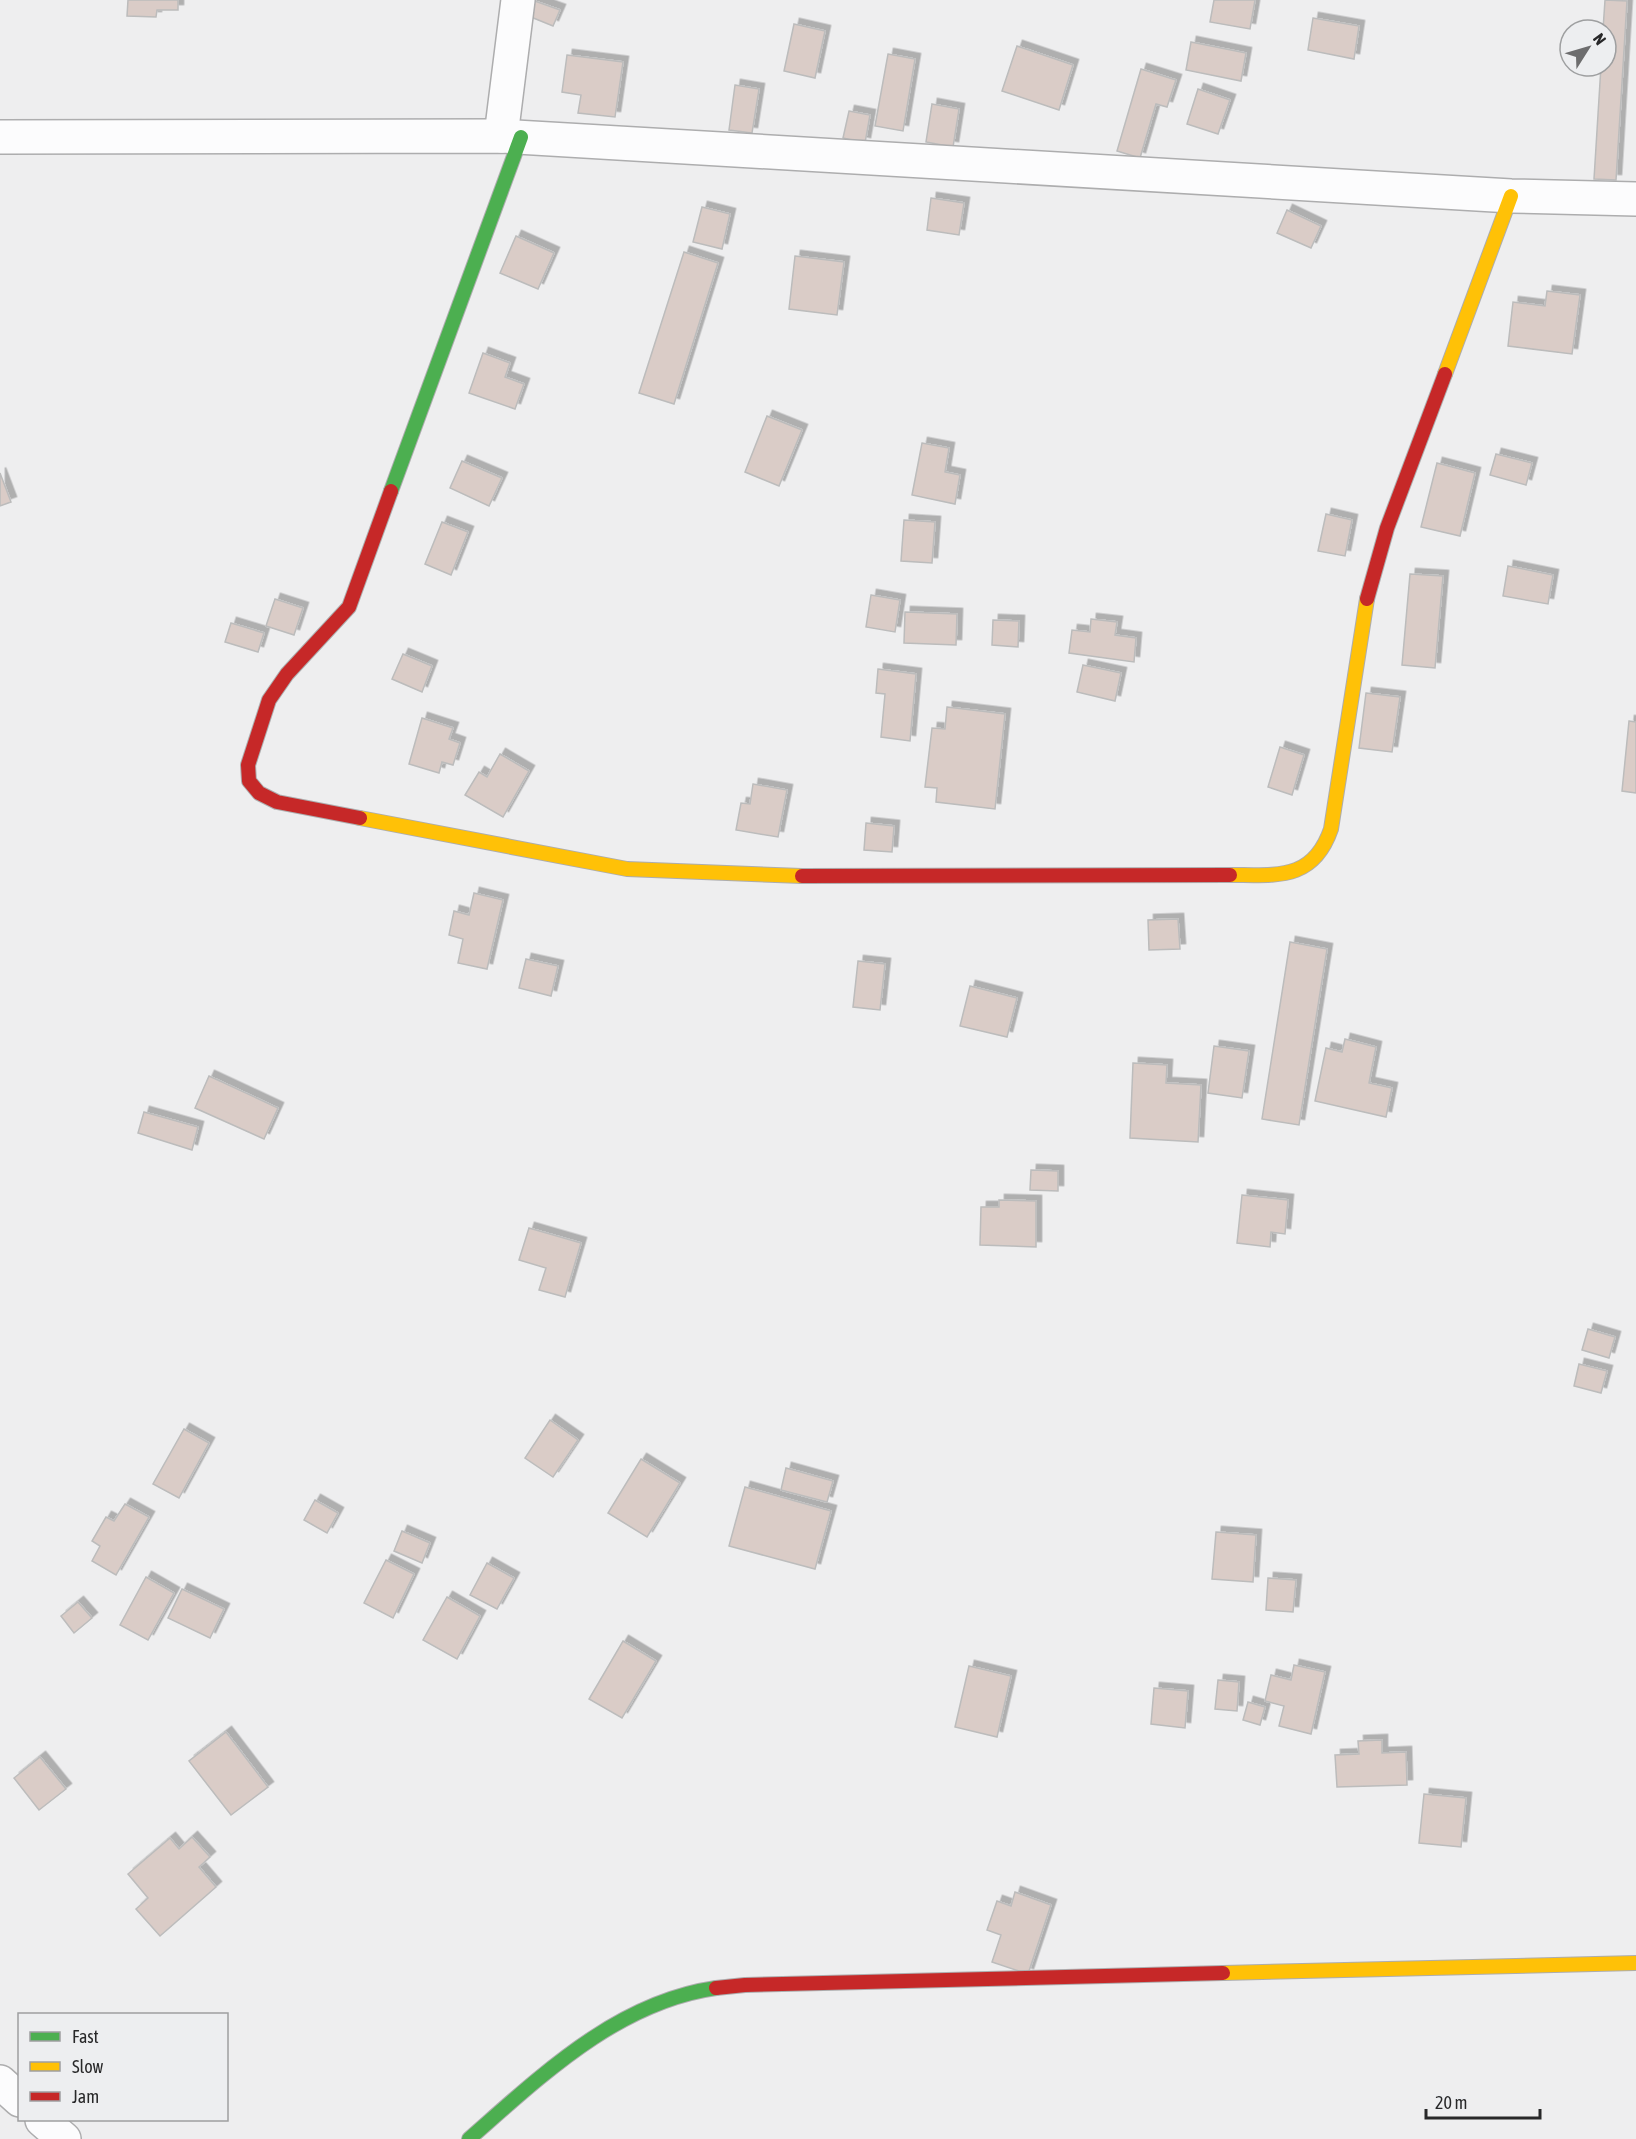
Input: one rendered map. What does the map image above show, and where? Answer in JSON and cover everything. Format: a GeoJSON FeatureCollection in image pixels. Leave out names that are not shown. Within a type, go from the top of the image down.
{"type":"FeatureCollection","features":[{"type":"Feature","properties":{"kind":"street"},"geometry":{"type":"LineString","coordinates":[[518,0],[511,136],[349,607],[287,674],[268,700],[248,765],[249,781],[259,793],[277,802],[627,869],[775,876],[1277,875],[1298,871],[1315,861],[1326,847],[1331,829],[1366,601],[1387,528],[1511,196]]}},
{"type":"Feature","properties":{"kind":"street"},"geometry":{"type":"LineString","coordinates":[[0,137],[511,136],[1511,196],[1636,199]]}},
{"type":"Feature","properties":{"kind":"street"},"geometry":{"type":"LineString","coordinates":[[469,2139],[542,2076],[627,2018],[660,2001],[697,1991],[745,1984],[1636,1963]]}},
{"type":"Feature","properties":{"kind":"street"},"geometry":{"type":"LineString","coordinates":[[0,2082],[18,2098]]}},
{"type":"Feature","properties":{"kind":"street"},"geometry":{"type":"LineString","coordinates":[[43,2121],[64,2139]]}},
{"type":"Feature","properties":{"kind":"building"},"geometry":{"type":"Polygon","coordinates":[[[128,0],[178,0],[178,10],[157,10],[156,17],[127,16],[128,0]]]}},
{"type":"Feature","properties":{"kind":"building"},"geometry":{"type":"Polygon","coordinates":[[[532,0],[560,10],[553,26],[526,15],[532,0]]]}},
{"type":"Feature","properties":{"kind":"building"},"geometry":{"type":"Polygon","coordinates":[[[1214,0],[1255,0],[1250,29],[1210,22],[1214,0]]]}},
{"type":"Feature","properties":{"kind":"building"},"geometry":{"type":"Polygon","coordinates":[[[1605,0],[1627,1],[1616,180],[1594,179],[1600,78],[1618,78],[1618,18],[1604,18],[1605,0]]]}},
{"type":"Feature","properties":{"kind":"building"},"geometry":{"type":"Polygon","coordinates":[[[1313,18],[1359,26],[1354,59],[1308,50],[1313,18]]]}},
{"type":"Feature","properties":{"kind":"building"},"geometry":{"type":"Polygon","coordinates":[[[794,24],[825,31],[815,78],[784,71],[794,24]]]}},
{"type":"Feature","properties":{"kind":"building"},"geometry":{"type":"Polygon","coordinates":[[[1191,42],[1246,53],[1241,81],[1186,70],[1191,42]]]}},
{"type":"Feature","properties":{"kind":"building"},"geometry":{"type":"Polygon","coordinates":[[[1017,46],[1073,65],[1059,110],[1002,91],[1017,46]]]}},
{"type":"Feature","properties":{"kind":"building"},"geometry":{"type":"Polygon","coordinates":[[[888,54],[915,59],[903,131],[875,126],[888,54]]]}},
{"type":"Feature","properties":{"kind":"building"},"geometry":{"type":"Polygon","coordinates":[[[567,55],[623,62],[615,117],[578,113],[581,95],[562,92],[567,55]]]}},
{"type":"Feature","properties":{"kind":"building"},"geometry":{"type":"Polygon","coordinates":[[[1141,69],[1176,80],[1167,107],[1156,104],[1140,158],[1117,151],[1141,69]]]}},
{"type":"Feature","properties":{"kind":"building"},"geometry":{"type":"Polygon","coordinates":[[[735,85],[759,89],[752,133],[729,130],[735,85]]]}},
{"type":"Feature","properties":{"kind":"building"},"geometry":{"type":"Polygon","coordinates":[[[1198,89],[1230,100],[1218,134],[1187,124],[1198,89]]]}},
{"type":"Feature","properties":{"kind":"building"},"geometry":{"type":"Polygon","coordinates":[[[932,104],[959,109],[953,147],[926,142],[932,104]]]}},
{"type":"Feature","properties":{"kind":"building"},"geometry":{"type":"Polygon","coordinates":[[[849,111],[870,115],[865,143],[843,138],[849,111]]]}},
{"type":"Feature","properties":{"kind":"building"},"geometry":{"type":"Polygon","coordinates":[[[931,198],[964,203],[959,235],[927,230],[931,198]]]}},
{"type":"Feature","properties":{"kind":"building"},"geometry":{"type":"Polygon","coordinates":[[[702,207],[730,214],[722,249],[693,242],[702,207]]]}},
{"type":"Feature","properties":{"kind":"building"},"geometry":{"type":"Polygon","coordinates":[[[1287,210],[1321,226],[1311,248],[1277,233],[1287,210]]]}},
{"type":"Feature","properties":{"kind":"building"},"geometry":{"type":"Polygon","coordinates":[[[516,236],[554,253],[538,289],[500,273],[516,236]]]}},
{"type":"Feature","properties":{"kind":"building"},"geometry":{"type":"Polygon","coordinates":[[[684,252],[718,263],[674,404],[639,393],[684,252]]]}},
{"type":"Feature","properties":{"kind":"building"},"geometry":{"type":"Polygon","coordinates":[[[795,256],[844,262],[837,315],[789,309],[795,256]]]}},
{"type":"Feature","properties":{"kind":"building"},"geometry":{"type":"Polygon","coordinates":[[[1547,291],[1580,295],[1572,354],[1508,346],[1513,302],[1545,306],[1547,291]]]}},
{"type":"Feature","properties":{"kind":"building"},"geometry":{"type":"Polygon","coordinates":[[[483,353],[510,363],[505,377],[524,384],[515,409],[469,393],[483,353]]]}},
{"type":"Feature","properties":{"kind":"building"},"geometry":{"type":"Polygon","coordinates":[[[767,416],[802,430],[779,486],[745,472],[767,416]]]}},
{"type":"Feature","properties":{"kind":"building"},"geometry":{"type":"Polygon","coordinates":[[[922,443],[949,448],[945,472],[960,475],[955,504],[912,495],[922,443]]]}},
{"type":"Feature","properties":{"kind":"building"},"geometry":{"type":"Polygon","coordinates":[[[1496,454],[1532,463],[1526,485],[1490,475],[1496,454]]]}},
{"type":"Feature","properties":{"kind":"building"},"geometry":{"type":"Polygon","coordinates":[[[462,461],[502,478],[489,506],[450,488],[462,461]]]}},
{"type":"Feature","properties":{"kind":"building"},"geometry":{"type":"Polygon","coordinates":[[[1437,463],[1475,473],[1460,536],[1421,527],[1437,463]]]}},
{"type":"Feature","properties":{"kind":"building"},"geometry":{"type":"Polygon","coordinates":[[[0,473],[11,502],[0,506],[0,473]]]}},
{"type":"Feature","properties":{"kind":"building"},"geometry":{"type":"Polygon","coordinates":[[[1326,514],[1352,520],[1345,556],[1318,551],[1326,514]]]}},
{"type":"Feature","properties":{"kind":"building"},"geometry":{"type":"Polygon","coordinates":[[[904,520],[935,522],[932,563],[901,561],[904,520]]]}},
{"type":"Feature","properties":{"kind":"building"},"geometry":{"type":"Polygon","coordinates":[[[442,522],[468,532],[451,575],[425,564],[442,522]]]}},
{"type":"Feature","properties":{"kind":"building"},"geometry":{"type":"Polygon","coordinates":[[[1508,566],[1553,575],[1548,604],[1503,596],[1508,566]]]}},
{"type":"Feature","properties":{"kind":"building"},"geometry":{"type":"Polygon","coordinates":[[[1410,574],[1443,576],[1435,668],[1402,665],[1410,574]]]}},
{"type":"Feature","properties":{"kind":"building"},"geometry":{"type":"Polygon","coordinates":[[[871,595],[900,600],[895,632],[866,627],[871,595]]]}},
{"type":"Feature","properties":{"kind":"building"},"geometry":{"type":"Polygon","coordinates":[[[275,599],[303,608],[294,635],[266,626],[275,599]]]}},
{"type":"Feature","properties":{"kind":"building"},"geometry":{"type":"Polygon","coordinates":[[[905,612],[957,614],[956,645],[904,643],[905,612]]]}},
{"type":"Feature","properties":{"kind":"building"},"geometry":{"type":"Polygon","coordinates":[[[1091,619],[1117,622],[1115,635],[1136,638],[1134,662],[1069,653],[1072,630],[1090,632],[1091,619]]]}},
{"type":"Feature","properties":{"kind":"building"},"geometry":{"type":"Polygon","coordinates":[[[993,620],[1019,621],[1018,647],[992,645],[993,620]]]}},
{"type":"Feature","properties":{"kind":"building"},"geometry":{"type":"Polygon","coordinates":[[[231,623],[264,633],[258,652],[225,642],[231,623]]]}},
{"type":"Feature","properties":{"kind":"building"},"geometry":{"type":"Polygon","coordinates":[[[403,654],[432,666],[422,692],[392,679],[403,654]]]}},
{"type":"Feature","properties":{"kind":"building"},"geometry":{"type":"Polygon","coordinates":[[[1083,665],[1121,673],[1115,701],[1077,692],[1083,665]]]}},
{"type":"Feature","properties":{"kind":"building"},"geometry":{"type":"Polygon","coordinates":[[[878,669],[916,674],[910,741],[881,737],[885,694],[876,693],[878,669]]]}},
{"type":"Feature","properties":{"kind":"building"},"geometry":{"type":"Polygon","coordinates":[[[1366,693],[1400,697],[1392,752],[1359,748],[1366,693]]]}},
{"type":"Feature","properties":{"kind":"building"},"geometry":{"type":"Polygon","coordinates":[[[947,707],[1005,714],[995,809],[936,802],[937,788],[925,787],[932,728],[945,729],[947,707]]]}},
{"type":"Feature","properties":{"kind":"building"},"geometry":{"type":"Polygon","coordinates":[[[422,718],[453,728],[449,739],[460,743],[453,765],[442,762],[439,773],[409,764],[422,718]]]}},
{"type":"Feature","properties":{"kind":"building"},"geometry":{"type":"Polygon","coordinates":[[[1629,721],[1636,722],[1636,793],[1622,791],[1629,721]]]}},
{"type":"Feature","properties":{"kind":"building"},"geometry":{"type":"Polygon","coordinates":[[[1280,747],[1304,755],[1292,795],[1268,787],[1280,747]]]}},
{"type":"Feature","properties":{"kind":"building"},"geometry":{"type":"Polygon","coordinates":[[[500,754],[529,771],[503,817],[465,795],[479,772],[487,777],[500,754]]]}},
{"type":"Feature","properties":{"kind":"building"},"geometry":{"type":"Polygon","coordinates":[[[753,784],[787,790],[778,837],[736,830],[741,803],[750,804],[753,784]]]}},
{"type":"Feature","properties":{"kind":"building"},"geometry":{"type":"Polygon","coordinates":[[[866,823],[894,826],[892,852],[864,850],[866,823]]]}},
{"type":"Feature","properties":{"kind":"building"},"geometry":{"type":"Polygon","coordinates":[[[474,893],[503,900],[487,969],[458,963],[463,939],[449,935],[454,911],[469,915],[474,893]]]}},
{"type":"Feature","properties":{"kind":"building"},"geometry":{"type":"Polygon","coordinates":[[[1178,919],[1180,949],[1149,950],[1148,920],[1178,919]]]}},
{"type":"Feature","properties":{"kind":"building"},"geometry":{"type":"Polygon","coordinates":[[[1290,942],[1327,949],[1299,1125],[1262,1119],[1290,942]]]}},
{"type":"Feature","properties":{"kind":"building"},"geometry":{"type":"Polygon","coordinates":[[[526,959],[558,966],[551,996],[519,988],[526,959]]]}},
{"type":"Feature","properties":{"kind":"building"},"geometry":{"type":"Polygon","coordinates":[[[858,961],[885,964],[880,1010],[853,1007],[858,961]]]}},
{"type":"Feature","properties":{"kind":"building"},"geometry":{"type":"Polygon","coordinates":[[[970,986],[1017,998],[1007,1037],[960,1026],[970,986]]]}},
{"type":"Feature","properties":{"kind":"building"},"geometry":{"type":"Polygon","coordinates":[[[1345,1039],[1376,1047],[1369,1083],[1392,1088],[1386,1117],[1315,1101],[1326,1048],[1342,1052],[1345,1039]]]}},
{"type":"Feature","properties":{"kind":"building"},"geometry":{"type":"Polygon","coordinates":[[[1214,1046],[1249,1051],[1242,1098],[1208,1093],[1214,1046]]]}},
{"type":"Feature","properties":{"kind":"building"},"geometry":{"type":"Polygon","coordinates":[[[1133,1063],[1167,1065],[1166,1083],[1201,1085],[1198,1142],[1130,1138],[1133,1063]]]}},
{"type":"Feature","properties":{"kind":"building"},"geometry":{"type":"Polygon","coordinates":[[[209,1076],[278,1108],[264,1139],[195,1108],[209,1076]]]}},
{"type":"Feature","properties":{"kind":"building"},"geometry":{"type":"Polygon","coordinates":[[[144,1112],[198,1127],[192,1150],[138,1133],[144,1112]]]}},
{"type":"Feature","properties":{"kind":"building"},"geometry":{"type":"Polygon","coordinates":[[[1031,1170],[1058,1171],[1058,1191],[1030,1190],[1031,1170]]]}},
{"type":"Feature","properties":{"kind":"building"},"geometry":{"type":"Polygon","coordinates":[[[1242,1195],[1288,1200],[1285,1234],[1271,1232],[1270,1247],[1237,1243],[1242,1195]]]}},
{"type":"Feature","properties":{"kind":"building"},"geometry":{"type":"Polygon","coordinates":[[[999,1200],[1036,1201],[1036,1247],[980,1245],[981,1207],[999,1207],[999,1200]]]}},
{"type":"Feature","properties":{"kind":"building"},"geometry":{"type":"Polygon","coordinates":[[[529,1228],[581,1243],[565,1297],[539,1290],[546,1268],[519,1260],[529,1228]]]}},
{"type":"Feature","properties":{"kind":"building"},"geometry":{"type":"Polygon","coordinates":[[[1588,1329],[1615,1337],[1609,1358],[1582,1350],[1588,1329]]]}},
{"type":"Feature","properties":{"kind":"building"},"geometry":{"type":"Polygon","coordinates":[[[1579,1364],[1607,1371],[1601,1393],[1574,1386],[1579,1364]]]}},
{"type":"Feature","properties":{"kind":"building"},"geometry":{"type":"Polygon","coordinates":[[[550,1420],[578,1440],[553,1477],[525,1458],[550,1420]]]}},
{"type":"Feature","properties":{"kind":"building"},"geometry":{"type":"Polygon","coordinates":[[[184,1429],[209,1443],[179,1498],[153,1484],[184,1429]]]}},
{"type":"Feature","properties":{"kind":"building"},"geometry":{"type":"Polygon","coordinates":[[[641,1459],[680,1483],[647,1537],[608,1513],[641,1459]]]}},
{"type":"Feature","properties":{"kind":"building"},"geometry":{"type":"Polygon","coordinates":[[[786,1468],[833,1481],[827,1502],[781,1490],[786,1468]]]}},
{"type":"Feature","properties":{"kind":"building"},"geometry":{"type":"Polygon","coordinates":[[[745,1487],[831,1511],[815,1569],[729,1546],[745,1487]]]}},
{"type":"Feature","properties":{"kind":"building"},"geometry":{"type":"Polygon","coordinates":[[[315,1500],[338,1513],[327,1533],[304,1520],[315,1500]]]}},
{"type":"Feature","properties":{"kind":"building"},"geometry":{"type":"Polygon","coordinates":[[[125,1504],[149,1517],[116,1575],[92,1561],[100,1546],[92,1541],[106,1517],[114,1521],[125,1504]]]}},
{"type":"Feature","properties":{"kind":"building"},"geometry":{"type":"Polygon","coordinates":[[[402,1531],[430,1543],[422,1563],[394,1551],[402,1531]]]}},
{"type":"Feature","properties":{"kind":"building"},"geometry":{"type":"Polygon","coordinates":[[[1216,1532],[1256,1535],[1253,1582],[1212,1579],[1216,1532]]]}},
{"type":"Feature","properties":{"kind":"building"},"geometry":{"type":"Polygon","coordinates":[[[386,1560],[414,1574],[393,1618],[364,1603],[386,1560]]]}},
{"type":"Feature","properties":{"kind":"building"},"geometry":{"type":"Polygon","coordinates":[[[487,1563],[514,1578],[497,1609],[470,1595],[487,1563]]]}},
{"type":"Feature","properties":{"kind":"building"},"geometry":{"type":"Polygon","coordinates":[[[146,1577],[174,1593],[148,1640],[120,1625],[146,1577]]]}},
{"type":"Feature","properties":{"kind":"building"},"geometry":{"type":"Polygon","coordinates":[[[1268,1578],[1296,1580],[1293,1612],[1266,1610],[1268,1578]]]}},
{"type":"Feature","properties":{"kind":"building"},"geometry":{"type":"Polygon","coordinates":[[[182,1589],[224,1609],[210,1638],[168,1618],[182,1589]]]}},
{"type":"Feature","properties":{"kind":"building"},"geometry":{"type":"Polygon","coordinates":[[[447,1597],[480,1616],[457,1659],[423,1640],[447,1597]]]}},
{"type":"Feature","properties":{"kind":"building"},"geometry":{"type":"Polygon","coordinates":[[[78,1602],[92,1618],[74,1633],[61,1616],[78,1602]]]}},
{"type":"Feature","properties":{"kind":"building"},"geometry":{"type":"Polygon","coordinates":[[[623,1641],[656,1661],[622,1718],[589,1699],[623,1641]]]}},
{"type":"Feature","properties":{"kind":"building"},"geometry":{"type":"Polygon","coordinates":[[[1294,1665],[1325,1672],[1311,1734],[1279,1726],[1284,1706],[1265,1701],[1271,1675],[1291,1680],[1294,1665]]]}},
{"type":"Feature","properties":{"kind":"building"},"geometry":{"type":"Polygon","coordinates":[[[969,1666],[1011,1676],[997,1737],[955,1727],[969,1666]]]}},
{"type":"Feature","properties":{"kind":"building"},"geometry":{"type":"Polygon","coordinates":[[[1218,1680],[1239,1682],[1237,1711],[1215,1709],[1218,1680]]]}},
{"type":"Feature","properties":{"kind":"building"},"geometry":{"type":"Polygon","coordinates":[[[1154,1688],[1188,1691],[1185,1728],[1151,1724],[1154,1688]]]}},
{"type":"Feature","properties":{"kind":"building"},"geometry":{"type":"Polygon","coordinates":[[[1248,1702],[1265,1707],[1260,1725],[1243,1720],[1248,1702]]]}},
{"type":"Feature","properties":{"kind":"building"},"geometry":{"type":"Polygon","coordinates":[[[226,1732],[268,1787],[231,1815],[189,1761],[226,1732]]]}},
{"type":"Feature","properties":{"kind":"building"},"geometry":{"type":"Polygon","coordinates":[[[1382,1740],[1382,1753],[1406,1752],[1407,1785],[1337,1787],[1335,1755],[1359,1754],[1358,1741],[1382,1740]]]}},
{"type":"Feature","properties":{"kind":"building"},"geometry":{"type":"Polygon","coordinates":[[[40,1757],[66,1789],[39,1810],[14,1778],[40,1757]]]}},
{"type":"Feature","properties":{"kind":"building"},"geometry":{"type":"Polygon","coordinates":[[[1424,1794],[1466,1798],[1461,1847],[1419,1843],[1424,1794]]]}},
{"type":"Feature","properties":{"kind":"building"},"geometry":{"type":"Polygon","coordinates":[[[192,1837],[210,1857],[199,1867],[216,1887],[160,1936],[136,1909],[148,1898],[128,1874],[170,1838],[179,1849],[192,1837]]]}},
{"type":"Feature","properties":{"kind":"building"},"geometry":{"type":"Polygon","coordinates":[[[1015,1892],[1051,1905],[1028,1974],[992,1962],[1001,1935],[987,1930],[997,1901],[1011,1906],[1015,1892]]]}},
{"type":"Feature","properties":{"kind":"traffic: fast"},"geometry":{"type":"LineString","coordinates":[[391,491],[521,137]]}},
{"type":"Feature","properties":{"kind":"traffic: fast"},"geometry":{"type":"LineString","coordinates":[[469,2139],[553,2067],[613,2025],[680,1996],[716,1988]]}},
{"type":"Feature","properties":{"kind":"traffic: slow"},"geometry":{"type":"LineString","coordinates":[[1445,374],[1511,196]]}},
{"type":"Feature","properties":{"kind":"traffic: slow"},"geometry":{"type":"LineString","coordinates":[[1230,875],[1291,872],[1314,858],[1323,846],[1331,829],[1367,599]]}},
{"type":"Feature","properties":{"kind":"traffic: slow"},"geometry":{"type":"LineString","coordinates":[[360,818],[627,869],[802,876]]}},
{"type":"Feature","properties":{"kind":"traffic: slow"},"geometry":{"type":"LineString","coordinates":[[1223,1973],[1636,1963]]}},
{"type":"Feature","properties":{"kind":"traffic: jam"},"geometry":{"type":"LineString","coordinates":[[1367,599],[1387,528],[1445,374]]}},
{"type":"Feature","properties":{"kind":"traffic: jam"},"geometry":{"type":"LineString","coordinates":[[360,818],[277,802],[259,793],[249,781],[248,765],[269,700],[287,674],[349,607],[391,491]]}},
{"type":"Feature","properties":{"kind":"traffic: jam"},"geometry":{"type":"LineString","coordinates":[[802,876],[1230,875]]}},
{"type":"Feature","properties":{"kind":"traffic: jam"},"geometry":{"type":"LineString","coordinates":[[716,1988],[745,1985],[1223,1973]]}}]}
